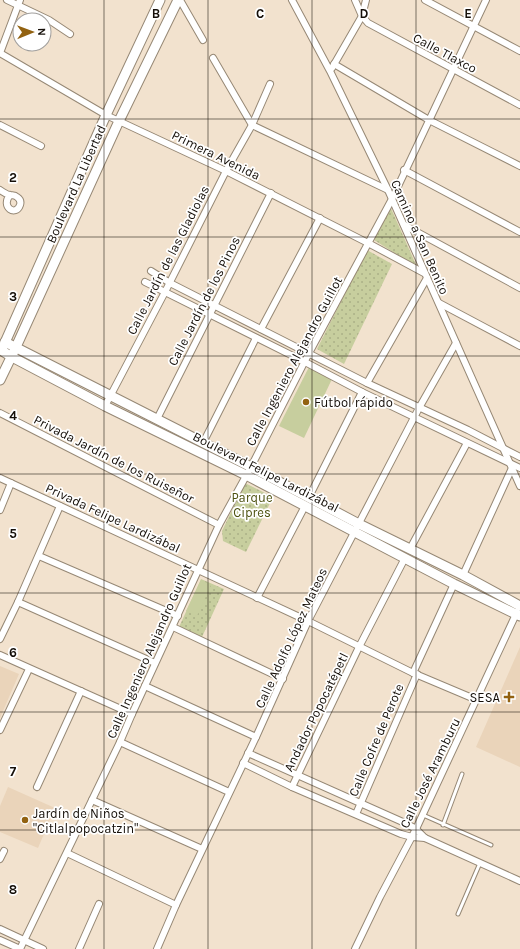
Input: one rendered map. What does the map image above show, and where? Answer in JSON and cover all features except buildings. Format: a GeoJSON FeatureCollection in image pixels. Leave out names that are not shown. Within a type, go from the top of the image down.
{"type":"FeatureCollection","features":[{"type":"Feature","properties":{"kind":"main road","name":"Boulevard La Libertad"},"geometry":{"type":"LineString","coordinates":[[1,347],[160,0]]}},
{"type":"Feature","properties":{"kind":"main road","name":"Boulevard La Libertad"},"geometry":{"type":"LineString","coordinates":[[0,380],[12,357],[119,121],[179,0]]}},
{"type":"Feature","properties":{"kind":"main road","name":"Boulevard Felipe Lardizábal"},"geometry":{"type":"LineString","coordinates":[[1,347],[16,347],[110,396],[157,418],[251,467],[355,532],[454,584],[519,609]]}},
{"type":"Feature","properties":{"kind":"main road","name":"Boulevard Felipe Lardizábal"},"geometry":{"type":"LineString","coordinates":[[1,347],[12,357],[105,406],[246,475],[410,548],[463,575],[519,609]]}},
{"type":"Feature","properties":{"kind":"street"},"geometry":{"type":"LineString","coordinates":[[7,0],[19,2],[70,34]]}},
{"type":"Feature","properties":{"kind":"street"},"geometry":{"type":"LineString","coordinates":[[179,0],[203,40]]}},
{"type":"Feature","properties":{"kind":"street","name":"Camino a San Benito"},"geometry":{"type":"LineString","coordinates":[[292,0],[330,71],[388,190],[520,486]]}},
{"type":"Feature","properties":{"kind":"street"},"geometry":{"type":"LineString","coordinates":[[355,0],[362,16]]}},
{"type":"Feature","properties":{"kind":"street"},"geometry":{"type":"LineString","coordinates":[[330,71],[362,16],[366,0]]}},
{"type":"Feature","properties":{"kind":"street"},"geometry":{"type":"LineString","coordinates":[[426,0],[520,51]]}},
{"type":"Feature","properties":{"kind":"street","name":"Calle Ingeniero Alejandro Guillot"},"geometry":{"type":"LineString","coordinates":[[20,949],[120,742],[219,525],[392,199],[404,170],[486,0]]}},
{"type":"Feature","properties":{"kind":"street"},"geometry":{"type":"LineString","coordinates":[[0,53],[19,2]]}},
{"type":"Feature","properties":{"kind":"street","name":"Calle Tlaxco"},"geometry":{"type":"LineString","coordinates":[[362,16],[368,24],[520,105]]}},
{"type":"Feature","properties":{"kind":"street","name":"Primera Avenida"},"geometry":{"type":"LineString","coordinates":[[0,53],[106,115],[271,193],[368,243],[425,275]]}},
{"type":"Feature","properties":{"kind":"street"},"geometry":{"type":"LineString","coordinates":[[213,58],[252,125],[388,190]]}},
{"type":"Feature","properties":{"kind":"street"},"geometry":{"type":"LineString","coordinates":[[334,64],[429,120],[520,166]]}},
{"type":"Feature","properties":{"kind":"street","name":"Calle Jardín de las Gladiolas"},"geometry":{"type":"LineString","coordinates":[[105,406],[170,283],[226,171],[252,125],[270,84]]}},
{"type":"Feature","properties":{"kind":"street"},"geometry":{"type":"LineString","coordinates":[[0,124],[41,146]]}},
{"type":"Feature","properties":{"kind":"street"},"geometry":{"type":"LineString","coordinates":[[404,170],[520,232]]}},
{"type":"Feature","properties":{"kind":"street"},"geometry":{"type":"LineString","coordinates":[[0,190],[10,195],[15,195],[19,198],[21,202],[20,207],[16,210],[6,208],[2,202],[10,195]]}},
{"type":"Feature","properties":{"kind":"street","name":"Calle Jardín de los Pinos"},"geometry":{"type":"LineString","coordinates":[[157,418],[271,193]]}},
{"type":"Feature","properties":{"kind":"street"},"geometry":{"type":"LineString","coordinates":[[261,329],[320,218]]}},
{"type":"Feature","properties":{"kind":"street"},"geometry":{"type":"LineString","coordinates":[[404,225],[520,288]]}},
{"type":"Feature","properties":{"kind":"street"},"geometry":{"type":"LineString","coordinates":[[151,271],[170,283],[261,329],[520,457]]}},
{"type":"Feature","properties":{"kind":"street"},"geometry":{"type":"LineString","coordinates":[[367,382],[425,275]]}},
{"type":"Feature","properties":{"kind":"street"},"geometry":{"type":"LineString","coordinates":[[145,282],[414,418],[520,468]]}},
{"type":"Feature","properties":{"kind":"street"},"geometry":{"type":"LineString","coordinates":[[438,303],[520,346]]}},
{"type":"Feature","properties":{"kind":"street"},"geometry":{"type":"LineString","coordinates":[[203,443],[256,338]]}},
{"type":"Feature","properties":{"kind":"street","name":"Calle Adolfo López Mateos"},"geometry":{"type":"LineString","coordinates":[[157,949],[202,849],[283,679],[308,621],[419,408],[456,343]]}},
{"type":"Feature","properties":{"kind":"street"},"geometry":{"type":"LineString","coordinates":[[257,598],[362,392]]}},
{"type":"Feature","properties":{"kind":"street","name":"Privada Jardín de los Ruiseñor"},"geometry":{"type":"LineString","coordinates":[[0,413],[219,525]]}},
{"type":"Feature","properties":{"kind":"street"},"geometry":{"type":"LineString","coordinates":[[410,548],[467,443]]}},
{"type":"Feature","properties":{"kind":"street"},"geometry":{"type":"LineString","coordinates":[[463,575],[511,465]]}},
{"type":"Feature","properties":{"kind":"street","name":"Privada Felipe Lardizábal"},"geometry":{"type":"LineString","coordinates":[[0,478],[198,569],[415,674],[477,700]]}},
{"type":"Feature","properties":{"kind":"street"},"geometry":{"type":"LineString","coordinates":[[0,510],[11,483]]}},
{"type":"Feature","properties":{"kind":"street"},"geometry":{"type":"LineString","coordinates":[[0,639],[60,506]]}},
{"type":"Feature","properties":{"kind":"street"},"geometry":{"type":"LineString","coordinates":[[38,556],[178,616]]}},
{"type":"Feature","properties":{"kind":"street","name":"Andador Popocatépetl"},"geometry":{"type":"LineString","coordinates":[[292,787],[405,558]]}},
{"type":"Feature","properties":{"kind":"street","name":"Calle Cofre de Perote"},"geometry":{"type":"LineString","coordinates":[[356,814],[454,584]]}},
{"type":"Feature","properties":{"kind":"street"},"geometry":{"type":"LineString","coordinates":[[18,602],[155,663]]}},
{"type":"Feature","properties":{"kind":"street","name":"Calle José Aramburu"},"geometry":{"type":"LineString","coordinates":[[355,949],[377,903],[416,829],[519,609]]}},
{"type":"Feature","properties":{"kind":"street"},"geometry":{"type":"LineString","coordinates":[[173,627],[283,679]]}},
{"type":"Feature","properties":{"kind":"street"},"geometry":{"type":"LineString","coordinates":[[0,655],[132,714]]}},
{"type":"Feature","properties":{"kind":"street"},"geometry":{"type":"LineString","coordinates":[[0,730],[29,669]]}},
{"type":"Feature","properties":{"kind":"street"},"geometry":{"type":"LineString","coordinates":[[145,686],[256,737]]}},
{"type":"Feature","properties":{"kind":"street"},"geometry":{"type":"LineString","coordinates":[[37,787],[81,691]]}},
{"type":"Feature","properties":{"kind":"street"},"geometry":{"type":"LineString","coordinates":[[120,742],[229,792]]}},
{"type":"Feature","properties":{"kind":"street"},"geometry":{"type":"LineString","coordinates":[[248,752],[361,802],[416,829],[425,838]]}},
{"type":"Feature","properties":{"kind":"street"},"geometry":{"type":"LineString","coordinates":[[243,763],[292,787],[400,834],[425,838],[520,881]]}},
{"type":"Feature","properties":{"kind":"street"},"geometry":{"type":"LineString","coordinates":[[92,800],[202,849]]}},
{"type":"Feature","properties":{"kind":"street"},"geometry":{"type":"LineString","coordinates":[[0,859],[4,851]]}},
{"type":"Feature","properties":{"kind":"street"},"geometry":{"type":"LineString","coordinates":[[66,853],[176,905]]}},
{"type":"Feature","properties":{"kind":"street"},"geometry":{"type":"LineString","coordinates":[[80,949],[99,904]]}},
{"type":"Feature","properties":{"kind":"street"},"geometry":{"type":"LineString","coordinates":[[0,929],[43,949]]}},
{"type":"Feature","properties":{"kind":"street"},"geometry":{"type":"LineString","coordinates":[[0,940],[20,949]]}},
{"type":"Feature","properties":{"kind":"lane"},"geometry":{"type":"LineString","coordinates":[[443,824],[462,774]]}},
{"type":"Feature","properties":{"kind":"lane"},"geometry":{"type":"LineString","coordinates":[[422,815],[491,846]]}},
{"type":"Feature","properties":{"kind":"lane"},"geometry":{"type":"LineString","coordinates":[[458,914],[480,863]]}},
{"type":"Feature","properties":{"kind":"shaded area","name":"SESA"},"geometry":{"type":"Polygon","coordinates":[[[520,647],[520,767],[476,747],[520,647]]]}},
{"type":"Feature","properties":{"kind":"shaded area"},"geometry":{"type":"Polygon","coordinates":[[[0,666],[19,674],[0,718],[0,666]]]}},
{"type":"Feature","properties":{"kind":"shaded area","name":"Jardín de Niños \"Citlalpopocatzin\""},"geometry":{"type":"Polygon","coordinates":[[[8,787],[55,808],[38,848],[0,832],[0,806],[8,787]]]}},
{"type":"Feature","properties":{"kind":"green space"},"geometry":{"type":"Polygon","coordinates":[[[390,206],[417,267],[374,240],[390,206]]]}},
{"type":"Feature","properties":{"kind":"green space"},"geometry":{"type":"Polygon","coordinates":[[[367,250],[392,264],[344,364],[317,349],[367,250]]]}},
{"type":"Feature","properties":{"kind":"green space","name":"Fútbol rápido"},"geometry":{"type":"Polygon","coordinates":[[[309,367],[332,379],[304,438],[279,426],[309,367]]]}},
{"type":"Feature","properties":{"kind":"green space","name":"Parque Cipres"},"geometry":{"type":"Polygon","coordinates":[[[245,483],[273,497],[246,552],[223,541],[222,531],[245,483]]]}},
{"type":"Feature","properties":{"kind":"green space"},"geometry":{"type":"Polygon","coordinates":[[[201,579],[224,589],[202,637],[179,627],[201,579]]]}},
{"type":"Feature","properties":{"kind":"green space"},"geometry":{"type":"Polygon","coordinates":[[[201,580],[211,585],[197,616],[186,611],[201,580]]]}},
{"type":"Feature","properties":{"kind":"place","name":"Fútbol rápido"},"geometry":{"type":"Point","coordinates":[306,402]}},
{"type":"Feature","properties":{"kind":"place","name":"SESA"},"geometry":{"type":"Point","coordinates":[509,697]}},
{"type":"Feature","properties":{"kind":"place","name":"Jardín de Niños \"Citlalpopocatzin\""},"geometry":{"type":"Point","coordinates":[25,820]}}]}
